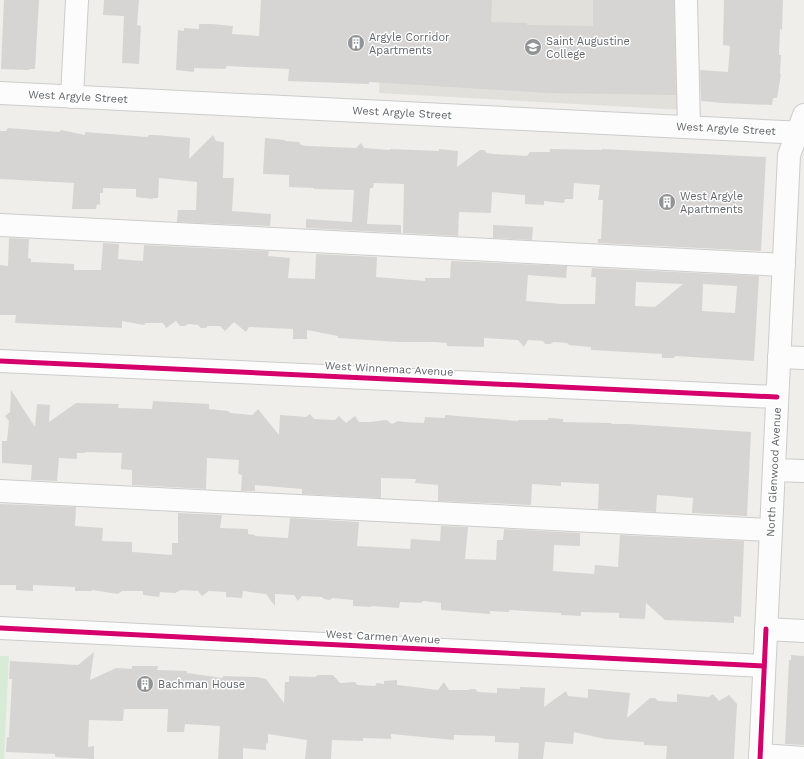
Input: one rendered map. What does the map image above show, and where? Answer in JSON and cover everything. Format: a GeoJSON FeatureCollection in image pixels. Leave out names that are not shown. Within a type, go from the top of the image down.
{"type":"FeatureCollection","features":[{"type":"Feature","properties":{"kind":"street"},"geometry":{"type":"LineString","coordinates":[[72,97],[77,0]]}},
{"type":"Feature","properties":{"kind":"street"},"geometry":{"type":"LineString","coordinates":[[686,0],[689,127]]}},
{"type":"Feature","properties":{"kind":"street","name":"West Argyle Street"},"geometry":{"type":"LineString","coordinates":[[0,93],[689,127],[802,127]]}},
{"type":"Feature","properties":{"kind":"street","name":"North Glenwood Avenue"},"geometry":{"type":"LineString","coordinates":[[760,757],[789,155],[802,127]]}},
{"type":"Feature","properties":{"kind":"street"},"geometry":{"type":"LineString","coordinates":[[0,225],[784,264]]}},
{"type":"Feature","properties":{"kind":"street"},"geometry":{"type":"LineString","coordinates":[[779,357],[804,358]]}},
{"type":"Feature","properties":{"kind":"street","name":"West Winnemac Avenue"},"geometry":{"type":"LineString","coordinates":[[0,361],[777,397]]}},
{"type":"Feature","properties":{"kind":"street"},"geometry":{"type":"LineString","coordinates":[[774,470],[804,471]]}},
{"type":"Feature","properties":{"kind":"street"},"geometry":{"type":"LineString","coordinates":[[0,491],[771,530]]}},
{"type":"Feature","properties":{"kind":"street","name":"West Carmen Avenue"},"geometry":{"type":"LineString","coordinates":[[0,628],[764,666]]}},
{"type":"Feature","properties":{"kind":"street"},"geometry":{"type":"LineString","coordinates":[[766,629],[804,631]]}},
{"type":"Feature","properties":{"kind":"street"},"geometry":{"type":"LineString","coordinates":[[760,757],[804,758]]}},
{"type":"Feature","properties":{"kind":"shaded area","name":"Saint Augustine College"},"geometry":{"type":"Polygon","coordinates":[[[383,0],[684,0],[684,110],[379,93],[383,0]]]}},
{"type":"Feature","properties":{"kind":"green space"},"geometry":{"type":"Polygon","coordinates":[[[0,656],[9,656],[4,759],[0,759],[0,656]]]}},
{"type":"Feature","properties":{"kind":"building"},"geometry":{"type":"Polygon","coordinates":[[[4,0],[39,0],[35,69],[1,69],[4,0]]]}},
{"type":"Feature","properties":{"kind":"building"},"geometry":{"type":"Polygon","coordinates":[[[104,0],[139,0],[137,25],[141,26],[139,64],[122,63],[124,16],[103,15],[104,0]]]}},
{"type":"Feature","properties":{"kind":"building","name":"Saint Augustine College"},"geometry":{"type":"Polygon","coordinates":[[[261,0],[492,0],[491,22],[527,23],[527,25],[593,26],[593,0],[674,0],[676,95],[547,93],[369,82],[369,84],[288,81],[289,69],[227,66],[225,69],[194,68],[194,72],[176,70],[178,30],[184,31],[184,28],[199,29],[199,24],[212,24],[233,26],[232,34],[259,36],[261,0]]]}},
{"type":"Feature","properties":{"kind":"building"},"geometry":{"type":"Polygon","coordinates":[[[724,0],[783,0],[779,55],[781,55],[781,74],[777,98],[773,98],[772,105],[701,101],[700,70],[728,72],[730,46],[723,45],[724,0]]]}},
{"type":"Feature","properties":{"kind":"building"},"geometry":{"type":"Polygon","coordinates":[[[8,128],[59,132],[61,130],[85,135],[85,132],[147,137],[149,135],[155,135],[190,138],[189,159],[213,135],[216,141],[224,142],[223,178],[234,178],[232,211],[271,214],[270,226],[177,222],[178,210],[196,210],[197,182],[159,178],[158,198],[153,199],[136,197],[136,189],[103,188],[103,193],[100,193],[100,205],[97,204],[96,209],[72,209],[74,183],[0,179],[0,131],[6,131],[8,128]]]}},
{"type":"Feature","properties":{"kind":"building"},"geometry":{"type":"Polygon","coordinates":[[[265,138],[299,142],[301,145],[308,146],[356,148],[361,143],[364,148],[439,151],[439,149],[458,151],[457,167],[480,150],[494,154],[527,156],[530,152],[550,152],[550,149],[602,149],[766,157],[761,251],[598,243],[598,239],[601,239],[603,200],[598,200],[600,185],[574,183],[573,199],[565,199],[564,203],[544,201],[544,205],[525,204],[525,195],[492,192],[491,213],[459,212],[458,236],[403,233],[404,184],[374,183],[373,188],[370,188],[367,224],[401,225],[401,233],[306,228],[306,219],[352,222],[354,190],[289,187],[289,175],[263,174],[265,138]]]}},
{"type":"Feature","properties":{"kind":"building"},"geometry":{"type":"Polygon","coordinates":[[[493,225],[533,227],[532,240],[493,238],[493,225]]]}},
{"type":"Feature","properties":{"kind":"building"},"geometry":{"type":"Polygon","coordinates":[[[9,238],[29,239],[28,258],[31,259],[31,262],[74,264],[74,270],[101,270],[103,243],[119,244],[118,259],[143,261],[144,245],[269,251],[268,256],[290,258],[288,278],[315,279],[316,254],[377,257],[376,277],[425,281],[425,278],[450,278],[451,261],[567,266],[566,278],[528,275],[526,301],[562,304],[595,304],[596,277],[591,277],[592,268],[759,276],[754,361],[675,356],[674,358],[662,358],[662,354],[591,350],[591,347],[569,345],[567,343],[554,342],[545,344],[543,341],[528,340],[524,347],[518,340],[484,338],[484,347],[447,346],[447,343],[434,342],[398,342],[338,338],[338,336],[307,330],[307,339],[293,339],[293,329],[249,327],[246,332],[234,322],[225,331],[220,326],[208,326],[206,328],[201,328],[198,325],[188,324],[185,326],[180,326],[176,321],[166,328],[163,323],[146,323],[144,325],[122,321],[122,328],[15,323],[16,315],[0,315],[0,265],[8,266],[9,238]],[[636,282],[635,306],[655,307],[683,284],[636,282]],[[703,284],[702,311],[735,313],[737,286],[703,284]]]}},
{"type":"Feature","properties":{"kind":"building"},"geometry":{"type":"Polygon","coordinates":[[[11,390],[35,427],[37,404],[50,405],[49,422],[76,403],[119,404],[118,408],[152,409],[153,401],[209,404],[209,409],[252,415],[258,409],[279,435],[280,415],[306,417],[310,414],[314,419],[335,420],[339,416],[346,423],[355,416],[359,422],[386,420],[392,424],[398,421],[424,423],[425,417],[445,418],[445,415],[518,421],[548,420],[548,418],[563,419],[563,422],[611,423],[751,432],[747,516],[692,513],[693,498],[657,495],[656,512],[598,509],[599,484],[561,482],[561,486],[532,484],[531,505],[438,501],[438,485],[415,483],[416,479],[381,478],[381,498],[302,494],[302,489],[255,485],[255,491],[241,491],[242,475],[238,474],[239,460],[207,458],[206,489],[132,485],[132,470],[121,469],[122,453],[85,452],[77,453],[77,459],[59,458],[57,481],[31,480],[32,465],[2,463],[2,441],[7,441],[9,421],[5,416],[10,412],[11,390]]]}},
{"type":"Feature","properties":{"kind":"building"},"geometry":{"type":"Polygon","coordinates":[[[0,504],[76,507],[75,526],[103,528],[102,541],[132,542],[132,552],[172,555],[172,543],[178,543],[178,513],[222,515],[220,528],[248,529],[248,534],[255,536],[288,538],[290,518],[359,522],[357,546],[410,549],[411,539],[440,541],[441,526],[468,527],[465,559],[496,560],[497,540],[503,540],[504,529],[580,533],[580,546],[554,545],[553,571],[594,574],[595,565],[618,567],[620,535],[744,541],[741,617],[734,616],[734,623],[665,620],[646,603],[645,619],[619,618],[619,613],[581,612],[581,616],[561,615],[561,613],[509,610],[509,612],[490,611],[490,614],[465,612],[441,610],[441,603],[423,601],[421,603],[400,602],[399,608],[353,606],[353,600],[332,598],[330,600],[322,597],[302,596],[298,601],[294,595],[275,594],[275,606],[266,594],[243,591],[242,598],[226,597],[226,592],[209,591],[202,596],[198,591],[181,590],[175,593],[160,592],[159,597],[143,595],[143,591],[122,591],[118,594],[92,590],[75,591],[75,587],[33,585],[33,591],[16,590],[16,585],[0,585],[0,504]]]}},
{"type":"Feature","properties":{"kind":"building"},"geometry":{"type":"Polygon","coordinates":[[[94,652],[90,680],[116,668],[132,669],[132,666],[158,666],[157,670],[187,671],[187,673],[223,678],[223,676],[257,677],[266,679],[284,703],[285,682],[289,682],[289,676],[315,677],[318,675],[333,675],[340,683],[355,682],[357,685],[375,686],[377,683],[384,684],[384,681],[397,680],[397,685],[438,690],[444,682],[449,690],[475,689],[478,692],[497,693],[497,688],[545,688],[544,707],[566,691],[568,696],[588,698],[588,689],[630,693],[627,718],[650,698],[655,698],[658,701],[677,702],[677,694],[709,697],[713,694],[719,701],[729,695],[737,704],[734,759],[666,759],[667,746],[644,745],[644,742],[605,739],[574,732],[573,744],[545,742],[543,759],[518,759],[519,743],[495,742],[495,736],[454,735],[454,740],[391,734],[391,739],[363,738],[363,741],[332,740],[331,759],[305,759],[307,740],[268,734],[268,744],[266,743],[266,750],[243,748],[243,759],[218,759],[220,726],[185,724],[184,732],[167,732],[168,709],[124,709],[123,721],[89,720],[88,747],[94,746],[94,759],[55,757],[55,754],[6,752],[7,737],[9,737],[12,679],[9,679],[10,661],[78,665],[94,652]]]}},
{"type":"Feature","properties":{"kind":"building"},"geometry":{"type":"Polygon","coordinates":[[[791,655],[804,656],[804,745],[785,744],[789,660],[791,660],[791,655]]]}},
{"type":"Feature","properties":{"kind":"cycle path"},"geometry":{"type":"LineString","coordinates":[[0,361],[777,397]]}},
{"type":"Feature","properties":{"kind":"cycle path"},"geometry":{"type":"LineString","coordinates":[[0,628],[764,666]]}},
{"type":"Feature","properties":{"kind":"cycle path"},"geometry":{"type":"LineString","coordinates":[[760,759],[766,629]]}},
{"type":"Feature","properties":{"kind":"place","name":"Argyle Corridor Apartments"},"geometry":{"type":"Point","coordinates":[356,43]}},
{"type":"Feature","properties":{"kind":"place","name":"Saint Augustine College"},"geometry":{"type":"Point","coordinates":[533,47]}},
{"type":"Feature","properties":{"kind":"place","name":"West Argyle Apartments"},"geometry":{"type":"Point","coordinates":[667,202]}},
{"type":"Feature","properties":{"kind":"place","name":"Bachman House"},"geometry":{"type":"Point","coordinates":[145,684]}}]}
